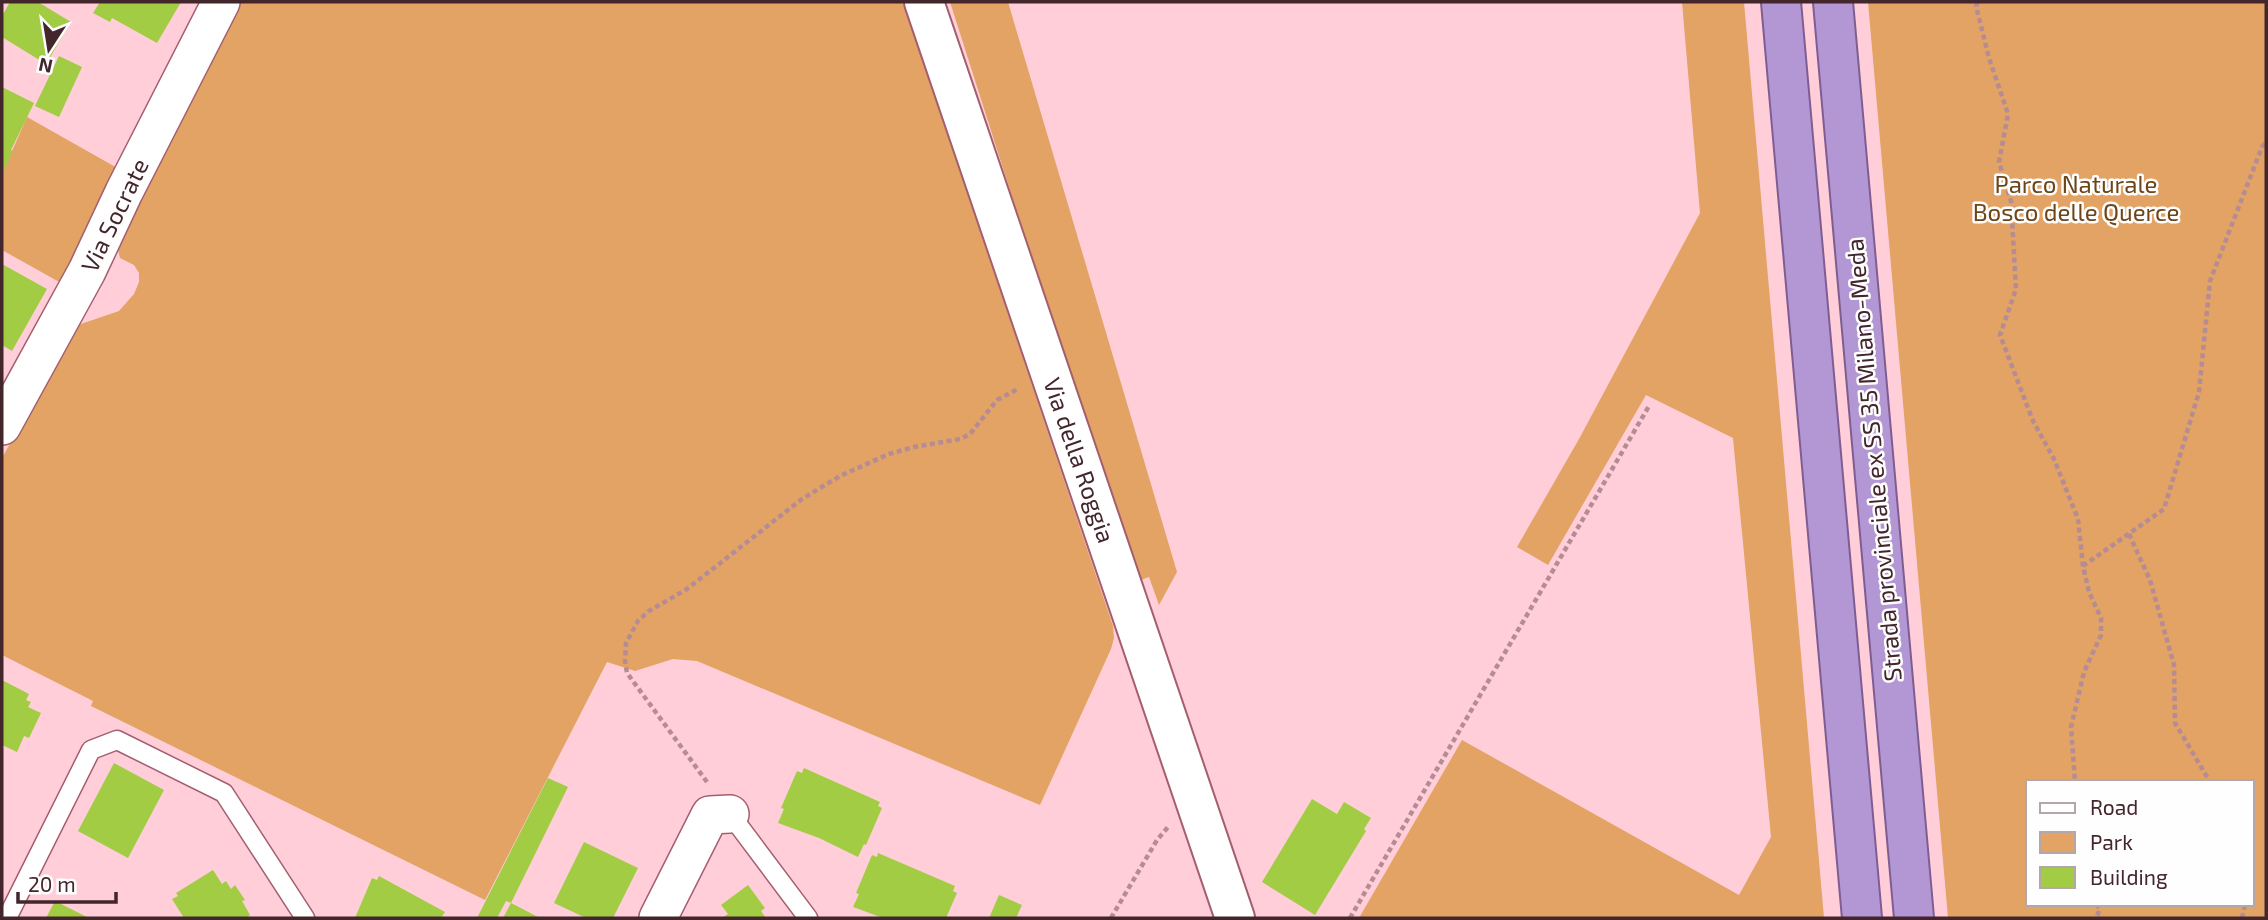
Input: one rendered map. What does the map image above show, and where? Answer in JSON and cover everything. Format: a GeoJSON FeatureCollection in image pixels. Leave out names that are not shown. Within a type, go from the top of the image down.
{"type":"FeatureCollection","features":[{"type":"Feature","properties":{"kind":"highway"},"geometry":{"type":"LineString","coordinates":[[1782,2],[1862,918]]}},
{"type":"Feature","properties":{"kind":"highway","name":"Strada provinciale ex SS 35 Milano-Meda"},"geometry":{"type":"LineString","coordinates":[[1833,2],[1914,918]]}},
{"type":"Feature","properties":{"kind":"street","name":"Via Socrate"},"geometry":{"type":"LineString","coordinates":[[2,426],[87,271],[220,2]]}},
{"type":"Feature","properties":{"kind":"street","name":"Via della Roggia"},"geometry":{"type":"LineString","coordinates":[[924,2],[1235,918]]}},
{"type":"Feature","properties":{"kind":"street"},"geometry":{"type":"LineString","coordinates":[[658,918],[710,815],[730,814]]}},
{"type":"Feature","properties":{"kind":"lane"},"geometry":{"type":"LineString","coordinates":[[7,918],[91,750],[117,740],[224,793],[305,918]]}},
{"type":"Feature","properties":{"kind":"lane"},"geometry":{"type":"LineString","coordinates":[[730,814],[808,918]]}},
{"type":"Feature","properties":{"kind":"path"},"geometry":{"type":"LineString","coordinates":[[1978,2],[1976,6],[1989,58],[2008,114],[1998,162],[2011,201],[2016,289],[2000,335],[2033,421],[2054,459],[2078,519],[2089,592],[2101,618],[2101,635],[2084,672],[2071,727],[2075,780]]}},
{"type":"Feature","properties":{"kind":"path"},"geometry":{"type":"LineString","coordinates":[[2083,566],[2164,509],[2199,392],[2210,281],[2266,142]]}},
{"type":"Feature","properties":{"kind":"path"},"geometry":{"type":"LineString","coordinates":[[730,814],[627,673],[626,643],[638,621],[649,611],[687,589],[802,499],[839,476],[889,454],[960,439],[970,434],[997,400],[1052,377]]}},
{"type":"Feature","properties":{"kind":"path"},"geometry":{"type":"LineString","coordinates":[[1350,918],[1649,406]]}},
{"type":"Feature","properties":{"kind":"path"},"geometry":{"type":"LineString","coordinates":[[2129,534],[2150,580],[2174,665],[2175,723],[2209,780]]}},
{"type":"Feature","properties":{"kind":"path"},"geometry":{"type":"LineString","coordinates":[[1111,918],[1157,840],[1171,824],[1198,810]]}},
{"type":"Feature","properties":{"kind":"green space"},"geometry":{"type":"Polygon","coordinates":[[[238,2],[903,2],[1113,626],[1111,649],[1040,805],[697,661],[673,659],[635,671],[607,662],[485,900],[91,706],[93,701],[2,655],[2,458],[78,325],[119,311],[134,294],[139,273],[134,265],[120,258],[117,246],[238,2]]]}},
{"type":"Feature","properties":{"kind":"green space"},"geometry":{"type":"Polygon","coordinates":[[[950,2],[1008,2],[1177,572],[1159,605],[1149,577],[1135,582],[950,2]]]}},
{"type":"Feature","properties":{"kind":"green space"},"geometry":{"type":"Polygon","coordinates":[[[1682,2],[1744,2],[1824,918],[1359,918],[1462,740],[1739,895],[1771,837],[1733,438],[1646,395],[1548,565],[1517,547],[1579,439],[1700,213],[1682,2]]]}},
{"type":"Feature","properties":{"kind":"green space","name":"Parco Naturale Bosco delle Querce"},"geometry":{"type":"Polygon","coordinates":[[[1868,2],[2266,2],[2266,918],[1948,918],[1868,2]]]}},
{"type":"Feature","properties":{"kind":"green space"},"geometry":{"type":"Polygon","coordinates":[[[27,117],[119,169],[61,283],[2,250],[2,174],[27,117]]]}},
{"type":"Feature","properties":{"kind":"building"},"geometry":{"type":"Polygon","coordinates":[[[10,2],[38,2],[71,22],[46,64],[2,37],[2,16],[10,2]]]}},
{"type":"Feature","properties":{"kind":"building"},"geometry":{"type":"Polygon","coordinates":[[[100,2],[181,2],[157,43],[112,18],[110,22],[93,13],[100,2]]]}},
{"type":"Feature","properties":{"kind":"building"},"geometry":{"type":"Polygon","coordinates":[[[59,56],[82,67],[59,117],[35,106],[59,56]]]}},
{"type":"Feature","properties":{"kind":"building"},"geometry":{"type":"Polygon","coordinates":[[[2,87],[34,103],[2,174],[2,87]]]}},
{"type":"Feature","properties":{"kind":"building"},"geometry":{"type":"Polygon","coordinates":[[[2,264],[47,289],[12,351],[2,345],[2,264]]]}},
{"type":"Feature","properties":{"kind":"building"},"geometry":{"type":"Polygon","coordinates":[[[2,680],[29,694],[26,700],[31,702],[28,707],[41,713],[29,738],[24,736],[17,752],[2,745],[2,680]]]}},
{"type":"Feature","properties":{"kind":"building"},"geometry":{"type":"Polygon","coordinates":[[[114,763],[164,790],[128,858],[78,831],[114,763]]]}},
{"type":"Feature","properties":{"kind":"building"},"geometry":{"type":"Polygon","coordinates":[[[804,768],[880,802],[878,806],[882,808],[858,857],[819,838],[778,823],[784,809],[781,808],[797,771],[802,773],[804,768]]]}},
{"type":"Feature","properties":{"kind":"building"},"geometry":{"type":"Polygon","coordinates":[[[548,778],[568,787],[511,903],[506,901],[497,918],[477,918],[548,778]]]}},
{"type":"Feature","properties":{"kind":"building"},"geometry":{"type":"Polygon","coordinates":[[[1312,799],[1337,814],[1344,802],[1371,818],[1364,829],[1366,831],[1315,915],[1262,882],[1312,799]]]}},
{"type":"Feature","properties":{"kind":"building"},"geometry":{"type":"Polygon","coordinates":[[[584,842],[638,868],[613,918],[586,918],[554,903],[584,842]]]}},
{"type":"Feature","properties":{"kind":"building"},"geometry":{"type":"Polygon","coordinates":[[[878,853],[955,886],[953,891],[957,893],[946,918],[883,918],[853,907],[872,855],[877,857],[878,853]]]}},
{"type":"Feature","properties":{"kind":"building"},"geometry":{"type":"Polygon","coordinates":[[[213,870],[222,884],[226,881],[231,889],[235,885],[245,900],[242,901],[250,915],[247,918],[184,918],[172,899],[178,896],[176,893],[213,870]]]}},
{"type":"Feature","properties":{"kind":"building"},"geometry":{"type":"Polygon","coordinates":[[[379,876],[445,912],[441,918],[355,918],[372,878],[377,880],[379,876]]]}},
{"type":"Feature","properties":{"kind":"building"},"geometry":{"type":"Polygon","coordinates":[[[748,885],[765,908],[761,911],[766,918],[722,918],[728,914],[721,905],[748,885]]]}},
{"type":"Feature","properties":{"kind":"building"},"geometry":{"type":"Polygon","coordinates":[[[999,895],[1022,905],[1016,918],[989,918],[999,895]]]}},
{"type":"Feature","properties":{"kind":"building"},"geometry":{"type":"Polygon","coordinates":[[[55,901],[89,918],[46,918],[55,901]]]}},
{"type":"Feature","properties":{"kind":"building"},"geometry":{"type":"Polygon","coordinates":[[[511,903],[540,918],[503,918],[511,903]]]}}]}
